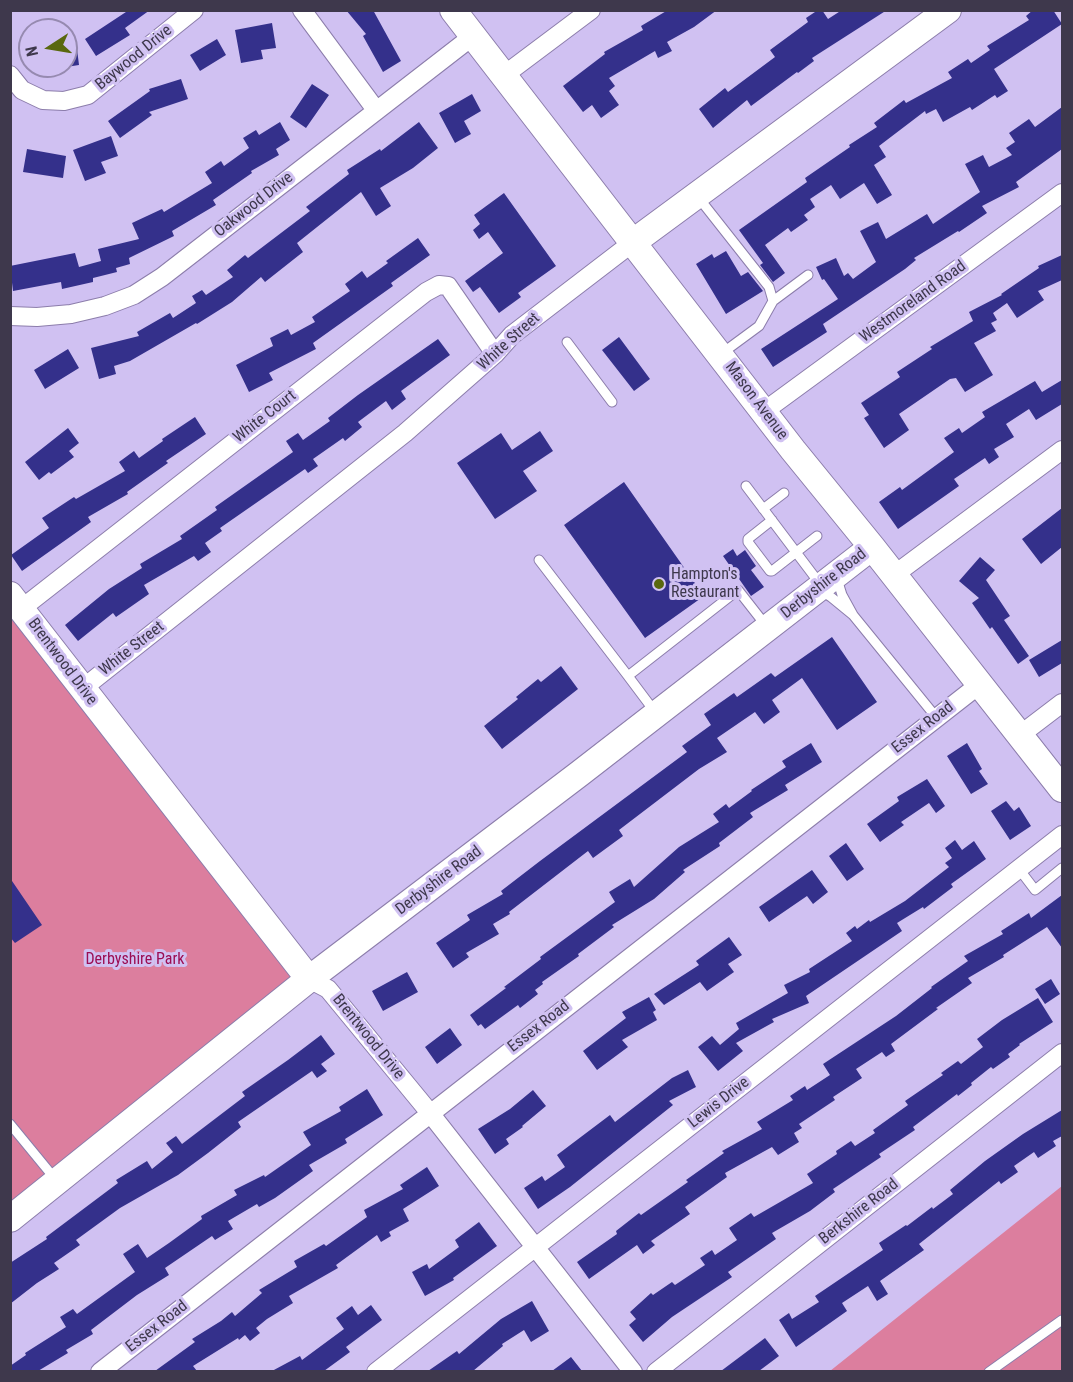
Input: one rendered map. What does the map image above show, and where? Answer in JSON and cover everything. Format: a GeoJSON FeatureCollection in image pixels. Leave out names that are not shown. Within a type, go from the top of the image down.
{"type":"FeatureCollection","features":[{"type":"Feature","properties":{"kind":"street","name":"Baywood Drive"},"geometry":{"type":"LineString","coordinates":[[10,75],[22,90],[43,100],[64,101],[88,95],[194,10]]}},
{"type":"Feature","properties":{"kind":"street"},"geometry":{"type":"LineString","coordinates":[[302,10],[376,110]]}},
{"type":"Feature","properties":{"kind":"street","name":"Mason Avenue"},"geometry":{"type":"LineString","coordinates":[[453,10],[763,412],[1062,789]]}},
{"type":"Feature","properties":{"kind":"street"},"geometry":{"type":"LineString","coordinates":[[503,76],[591,10]]}},
{"type":"Feature","properties":{"kind":"street","name":"White Street"},"geometry":{"type":"LineString","coordinates":[[82,689],[405,433],[495,354],[512,335],[632,243],[948,10]]}},
{"type":"Feature","properties":{"kind":"street","name":"Oakwood Drive"},"geometry":{"type":"LineString","coordinates":[[10,316],[37,317],[71,314],[105,306],[134,295],[162,278],[473,36]]}},
{"type":"Feature","properties":{"kind":"street","name":"Westmoreland Road"},"geometry":{"type":"LineString","coordinates":[[763,412],[1062,193]]}},
{"type":"Feature","properties":{"kind":"street","name":"White Court"},"geometry":{"type":"LineString","coordinates":[[16,602],[426,292],[439,285],[448,286],[495,354]]}},
{"type":"Feature","properties":{"kind":"street"},"geometry":{"type":"LineString","coordinates":[[894,575],[1062,450]]}},
{"type":"Feature","properties":{"kind":"street","name":"Derbyshire Road"},"geometry":{"type":"LineString","coordinates":[[10,1219],[309,980],[872,547]]}},
{"type":"Feature","properties":{"kind":"street","name":"Brentwood Drive"},"geometry":{"type":"LineString","coordinates":[[16,602],[309,980],[328,989],[633,1371]]}},
{"type":"Feature","properties":{"kind":"street","name":"Essex Road"},"geometry":{"type":"LineString","coordinates":[[100,1371],[980,684]]}},
{"type":"Feature","properties":{"kind":"street"},"geometry":{"type":"LineString","coordinates":[[1020,735],[1062,703]]}},
{"type":"Feature","properties":{"kind":"street","name":"Lewis Drive"},"geometry":{"type":"LineString","coordinates":[[376,1371],[1062,835]]}},
{"type":"Feature","properties":{"kind":"street","name":"Berkshire Road"},"geometry":{"type":"LineString","coordinates":[[656,1371],[1062,1053]]}},
{"type":"Feature","properties":{"kind":"lane"},"geometry":{"type":"LineString","coordinates":[[697,195],[770,287],[773,302]]}},
{"type":"Feature","properties":{"kind":"lane"},"geometry":{"type":"LineString","coordinates":[[720,355],[759,326],[773,302],[808,275]]}},
{"type":"Feature","properties":{"kind":"lane"},"geometry":{"type":"LineString","coordinates":[[567,342],[612,402]]}},
{"type":"Feature","properties":{"kind":"lane"},"geometry":{"type":"LineString","coordinates":[[746,486],[796,552],[825,584],[842,595],[853,615],[936,717]]}},
{"type":"Feature","properties":{"kind":"lane"},"geometry":{"type":"LineString","coordinates":[[763,509],[784,493]]}},
{"type":"Feature","properties":{"kind":"lane"},"geometry":{"type":"LineString","coordinates":[[772,520],[748,540],[770,571],[817,536]]}},
{"type":"Feature","properties":{"kind":"lane"},"geometry":{"type":"LineString","coordinates":[[539,560],[657,714]]}},
{"type":"Feature","properties":{"kind":"lane"},"geometry":{"type":"LineString","coordinates":[[825,584],[831,597],[853,615]]}},
{"type":"Feature","properties":{"kind":"lane"},"geometry":{"type":"LineString","coordinates":[[628,676],[738,590],[767,628]]}},
{"type":"Feature","properties":{"kind":"lane"},"geometry":{"type":"LineString","coordinates":[[1019,869],[1035,890],[1062,868]]}},
{"type":"Feature","properties":{"kind":"lane"},"geometry":{"type":"LineString","coordinates":[[10,1124],[58,1182]]}},
{"type":"Feature","properties":{"kind":"lane"},"geometry":{"type":"LineString","coordinates":[[989,1371],[1062,1320]]}},
{"type":"Feature","properties":{"kind":"green space","name":"Derbyshire Park"},"geometry":{"type":"Polygon","coordinates":[[[11,595],[309,979],[11,1219],[11,595]]]}},
{"type":"Feature","properties":{"kind":"green space"},"geometry":{"type":"Polygon","coordinates":[[[1062,1186],[1062,1371],[830,1371],[1062,1186]]]}},
{"type":"Feature","properties":{"kind":"building"},"geometry":{"type":"Polygon","coordinates":[[[129,10],[150,10],[125,28],[130,35],[96,56],[85,39],[129,10]]]}},
{"type":"Feature","properties":{"kind":"building"},"geometry":{"type":"Polygon","coordinates":[[[346,10],[373,10],[401,61],[383,72],[363,36],[366,34],[346,10]]]}},
{"type":"Feature","properties":{"kind":"building"},"geometry":{"type":"Polygon","coordinates":[[[668,10],[717,10],[694,27],[667,42],[672,51],[658,58],[655,51],[609,78],[615,86],[609,91],[619,105],[601,118],[592,105],[583,112],[563,86],[605,54],[604,52],[643,30],[641,26],[668,10]]]}},
{"type":"Feature","properties":{"kind":"building"},"geometry":{"type":"Polygon","coordinates":[[[822,10],[828,19],[842,10],[887,10],[812,58],[814,61],[751,106],[747,100],[713,128],[699,109],[725,88],[728,92],[775,57],[770,50],[808,22],[806,18],[822,10]]]}},
{"type":"Feature","properties":{"kind":"building"},"geometry":{"type":"Polygon","coordinates":[[[1033,10],[1053,10],[1062,24],[994,69],[1008,91],[997,98],[995,95],[972,110],[970,107],[943,122],[936,109],[926,114],[925,111],[879,146],[886,157],[874,165],[892,195],[877,204],[864,183],[840,199],[831,185],[810,199],[815,207],[804,215],[808,220],[791,232],[788,228],[765,245],[785,273],[773,282],[760,265],[763,263],[739,230],[807,182],[805,178],[850,147],[849,145],[877,127],[874,123],[904,100],[906,103],[952,78],[948,72],[968,59],[971,63],[990,50],[987,46],[1029,20],[1026,16],[1033,10]]]}},
{"type":"Feature","properties":{"kind":"building"},"geometry":{"type":"Polygon","coordinates":[[[272,23],[276,48],[261,50],[263,59],[241,63],[235,30],[272,23]]]}},
{"type":"Feature","properties":{"kind":"building"},"geometry":{"type":"Polygon","coordinates":[[[217,39],[226,55],[200,71],[190,55],[217,39]]]}},
{"type":"Feature","properties":{"kind":"building"},"geometry":{"type":"Polygon","coordinates":[[[181,79],[188,99],[149,112],[152,115],[120,138],[108,121],[150,91],[149,89],[181,79]]]}},
{"type":"Feature","properties":{"kind":"building"},"geometry":{"type":"Polygon","coordinates":[[[312,84],[329,95],[306,128],[290,117],[312,84]]]}},
{"type":"Feature","properties":{"kind":"building"},"geometry":{"type":"Polygon","coordinates":[[[472,94],[481,111],[464,121],[471,134],[455,143],[439,113],[472,94]]]}},
{"type":"Feature","properties":{"kind":"building"},"geometry":{"type":"Polygon","coordinates":[[[1062,107],[1062,149],[1016,182],[1019,187],[982,206],[987,213],[914,258],[916,260],[905,269],[823,324],[827,332],[773,367],[761,349],[838,299],[824,279],[822,280],[816,267],[836,258],[844,276],[848,273],[853,279],[876,262],[860,231],[878,222],[886,239],[927,214],[933,224],[980,192],[965,164],[983,155],[989,167],[1012,155],[1006,148],[1015,142],[1009,133],[1029,119],[1035,127],[1062,107]]]}},
{"type":"Feature","properties":{"kind":"building"},"geometry":{"type":"Polygon","coordinates":[[[280,122],[290,140],[276,149],[279,155],[251,171],[252,173],[213,200],[216,205],[172,231],[174,236],[129,258],[130,264],[116,268],[117,272],[93,278],[93,282],[62,289],[61,282],[13,291],[10,266],[75,253],[79,267],[101,261],[98,249],[139,239],[132,223],[162,209],[164,212],[212,183],[205,172],[221,161],[224,166],[249,148],[243,138],[256,130],[259,135],[280,122]]]}},
{"type":"Feature","properties":{"kind":"building"},"geometry":{"type":"Polygon","coordinates":[[[419,122],[438,148],[413,168],[380,188],[391,206],[376,216],[361,192],[297,243],[303,252],[265,282],[261,277],[232,302],[130,361],[114,366],[116,374],[99,379],[91,348],[139,336],[137,332],[170,313],[173,318],[196,303],[192,296],[202,290],[206,295],[233,277],[227,270],[245,255],[248,258],[310,211],[306,207],[349,174],[347,170],[380,149],[381,151],[419,122]]]}},
{"type":"Feature","properties":{"kind":"building"},"geometry":{"type":"Polygon","coordinates":[[[111,136],[118,156],[101,162],[106,173],[85,181],[73,150],[111,136]]]}},
{"type":"Feature","properties":{"kind":"building"},"geometry":{"type":"Polygon","coordinates":[[[27,149],[66,156],[63,178],[23,172],[27,149]]]}},
{"type":"Feature","properties":{"kind":"building"},"geometry":{"type":"Polygon","coordinates":[[[504,193],[556,266],[518,293],[521,297],[499,313],[480,287],[473,292],[465,281],[503,253],[488,232],[479,239],[473,230],[480,224],[474,215],[504,193]]]}},
{"type":"Feature","properties":{"kind":"building"},"geometry":{"type":"Polygon","coordinates":[[[418,238],[430,255],[391,283],[393,286],[313,343],[316,349],[269,373],[273,380],[249,392],[236,365],[273,346],[270,338],[288,329],[291,335],[315,322],[312,317],[350,291],[345,284],[362,271],[367,278],[418,238]]]}},
{"type":"Feature","properties":{"kind":"building"},"geometry":{"type":"Polygon","coordinates":[[[726,251],[741,276],[748,272],[763,291],[726,314],[696,264],[712,254],[714,258],[726,251]]]}},
{"type":"Feature","properties":{"kind":"building"},"geometry":{"type":"Polygon","coordinates":[[[1062,255],[1062,280],[1038,291],[1044,300],[1017,318],[1007,303],[993,313],[997,320],[991,323],[996,331],[974,343],[993,375],[965,392],[956,378],[950,379],[899,414],[909,430],[884,448],[864,418],[869,415],[861,403],[900,377],[897,372],[932,349],[930,347],[973,321],[969,312],[1002,295],[1039,268],[1038,266],[1062,255]]]}},
{"type":"Feature","properties":{"kind":"building"},"geometry":{"type":"Polygon","coordinates":[[[619,337],[650,379],[634,391],[602,350],[619,337]]]}},
{"type":"Feature","properties":{"kind":"building"},"geometry":{"type":"Polygon","coordinates":[[[438,339],[450,355],[401,391],[406,399],[392,410],[386,401],[358,422],[362,427],[345,441],[343,438],[313,459],[318,466],[308,473],[305,469],[220,528],[222,531],[205,543],[211,552],[198,561],[194,556],[144,585],[149,594],[116,617],[113,613],[78,641],[65,625],[109,589],[142,568],[140,564],[182,539],[180,536],[217,510],[215,507],[293,452],[286,441],[298,433],[303,440],[330,421],[328,418],[358,395],[438,339]]]}},
{"type":"Feature","properties":{"kind":"building"},"geometry":{"type":"Polygon","coordinates":[[[68,349],[79,368],[45,389],[34,370],[68,349]]]}},
{"type":"Feature","properties":{"kind":"building"},"geometry":{"type":"Polygon","coordinates":[[[1062,380],[1062,404],[1036,420],[1029,409],[1006,424],[1014,437],[994,449],[999,457],[989,464],[985,458],[954,479],[959,486],[898,529],[879,502],[900,487],[902,490],[954,452],[944,438],[959,428],[962,433],[985,417],[982,412],[1035,381],[1042,392],[1062,380]]]}},
{"type":"Feature","properties":{"kind":"building"},"geometry":{"type":"Polygon","coordinates":[[[195,417],[206,434],[166,461],[168,463],[127,492],[128,494],[88,517],[91,522],[22,571],[11,555],[49,528],[42,518],[74,497],[76,499],[125,471],[119,462],[134,451],[139,458],[195,417]]]}},
{"type":"Feature","properties":{"kind":"building"},"geometry":{"type":"Polygon","coordinates":[[[68,428],[79,443],[69,451],[74,457],[39,480],[25,462],[68,428]]]}},
{"type":"Feature","properties":{"kind":"building"},"geometry":{"type":"Polygon","coordinates":[[[540,431],[553,451],[523,471],[537,491],[495,519],[457,463],[501,433],[512,450],[540,431]]]}},
{"type":"Feature","properties":{"kind":"building"},"geometry":{"type":"Polygon","coordinates":[[[624,482],[704,596],[645,638],[564,525],[624,482]]]}},
{"type":"Feature","properties":{"kind":"building"},"geometry":{"type":"Polygon","coordinates":[[[1062,508],[1062,547],[1041,564],[1022,539],[1062,508]]]}},
{"type":"Feature","properties":{"kind":"building"},"geometry":{"type":"Polygon","coordinates":[[[733,549],[737,556],[745,550],[756,566],[751,570],[764,587],[751,596],[723,556],[733,549]]]}},
{"type":"Feature","properties":{"kind":"building"},"geometry":{"type":"Polygon","coordinates":[[[980,557],[995,570],[986,580],[1010,616],[1004,620],[1029,656],[1018,664],[972,603],[979,598],[959,581],[980,557]]]}},
{"type":"Feature","properties":{"kind":"building"},"geometry":{"type":"Polygon","coordinates":[[[832,637],[877,702],[837,730],[802,678],[772,700],[780,712],[764,724],[755,712],[717,738],[727,752],[699,769],[619,830],[623,836],[593,858],[588,851],[509,912],[510,914],[493,924],[499,934],[466,953],[469,957],[453,968],[436,943],[470,920],[467,915],[503,894],[501,891],[687,752],[682,746],[711,725],[704,714],[734,693],[737,697],[771,673],[775,677],[832,637]]]}},
{"type":"Feature","properties":{"kind":"building"},"geometry":{"type":"Polygon","coordinates":[[[1062,640],[1062,663],[1039,677],[1029,660],[1062,640]]]}},
{"type":"Feature","properties":{"kind":"building"},"geometry":{"type":"Polygon","coordinates":[[[561,666],[578,689],[502,749],[484,726],[518,699],[516,697],[538,679],[541,682],[561,666]]]}},
{"type":"Feature","properties":{"kind":"building"},"geometry":{"type":"Polygon","coordinates":[[[811,743],[822,762],[785,785],[788,790],[750,813],[753,817],[719,843],[720,846],[683,870],[685,872],[654,899],[612,925],[614,927],[578,954],[579,956],[542,982],[543,984],[535,990],[538,994],[520,1008],[518,1005],[485,1029],[481,1024],[478,1026],[470,1015],[541,959],[540,957],[615,902],[609,892],[630,879],[634,887],[679,847],[719,822],[713,814],[726,804],[729,808],[786,767],[782,761],[811,743]]]}},
{"type":"Feature","properties":{"kind":"building"},"geometry":{"type":"Polygon","coordinates":[[[967,743],[982,769],[979,771],[988,784],[971,794],[947,756],[967,743]]]}},
{"type":"Feature","properties":{"kind":"building"},"geometry":{"type":"Polygon","coordinates":[[[927,779],[945,806],[936,813],[929,803],[901,822],[904,825],[880,842],[867,824],[899,801],[897,797],[927,779]]]}},
{"type":"Feature","properties":{"kind":"building"},"geometry":{"type":"Polygon","coordinates":[[[1006,801],[1014,811],[1019,807],[1031,826],[1010,840],[991,811],[1006,801]]]}},
{"type":"Feature","properties":{"kind":"building"},"geometry":{"type":"Polygon","coordinates":[[[955,840],[962,850],[974,841],[986,859],[951,884],[953,887],[924,909],[923,907],[897,923],[902,931],[806,996],[809,1003],[772,1019],[774,1022],[736,1043],[743,1051],[718,1071],[698,1047],[712,1036],[720,1045],[739,1029],[736,1023],[788,993],[784,985],[810,972],[809,969],[852,941],[846,933],[855,926],[857,929],[905,901],[949,867],[945,863],[952,858],[945,848],[955,840]]]}},
{"type":"Feature","properties":{"kind":"building"},"geometry":{"type":"Polygon","coordinates":[[[846,843],[864,869],[847,881],[829,856],[846,843]]]}},
{"type":"Feature","properties":{"kind":"building"},"geometry":{"type":"Polygon","coordinates":[[[812,870],[828,892],[813,904],[807,896],[769,922],[759,907],[812,870]]]}},
{"type":"Feature","properties":{"kind":"building"},"geometry":{"type":"Polygon","coordinates":[[[10,878],[42,925],[15,943],[10,937],[10,878]]]}},
{"type":"Feature","properties":{"kind":"building"},"geometry":{"type":"Polygon","coordinates":[[[1062,895],[1062,948],[1047,927],[1003,955],[1004,957],[968,978],[972,983],[891,1044],[895,1051],[886,1057],[882,1052],[856,1069],[862,1078],[833,1097],[835,1100],[799,1124],[802,1128],[794,1133],[799,1142],[778,1155],[772,1147],[725,1173],[727,1177],[685,1207],[690,1214],[651,1241],[655,1245],[643,1254],[637,1245],[589,1279],[577,1262],[617,1234],[616,1231],[639,1213],[641,1215],[688,1182],[686,1180],[724,1153],[722,1151],[762,1129],[757,1122],[793,1100],[790,1096],[805,1086],[807,1090],[830,1075],[823,1064],[896,1016],[968,961],[964,956],[1003,934],[1001,931],[1029,913],[1031,918],[1062,895]]]}},
{"type":"Feature","properties":{"kind":"building"},"geometry":{"type":"Polygon","coordinates":[[[729,937],[742,955],[728,964],[734,972],[707,991],[700,982],[664,1005],[654,994],[699,965],[696,961],[729,937]]]}},
{"type":"Feature","properties":{"kind":"building"},"geometry":{"type":"Polygon","coordinates":[[[407,972],[418,992],[383,1011],[372,991],[407,972]]]}},
{"type":"Feature","properties":{"kind":"building"},"geometry":{"type":"Polygon","coordinates":[[[1051,979],[1060,994],[1045,1004],[1035,989],[1051,979]]]}},
{"type":"Feature","properties":{"kind":"building"},"geometry":{"type":"Polygon","coordinates":[[[649,997],[656,1010],[653,1012],[657,1020],[622,1040],[628,1047],[597,1070],[583,1051],[626,1018],[622,1012],[649,997]]]}},
{"type":"Feature","properties":{"kind":"building"},"geometry":{"type":"Polygon","coordinates":[[[1038,998],[1053,1022],[1019,1044],[1008,1054],[1010,1057],[993,1069],[991,1067],[958,1096],[957,1094],[913,1127],[915,1130],[879,1154],[881,1157],[833,1189],[835,1192],[810,1211],[772,1233],[776,1239],[728,1272],[732,1277],[672,1317],[643,1342],[629,1325],[636,1319],[630,1312],[651,1293],[653,1295],[672,1282],[675,1285],[705,1265],[700,1258],[712,1250],[715,1255],[737,1240],[729,1228],[751,1213],[754,1217],[813,1183],[807,1174],[837,1154],[836,1151],[851,1141],[855,1146],[875,1133],[873,1130],[908,1105],[905,1101],[943,1075],[941,1073],[958,1061],[961,1064],[983,1047],[977,1039],[1002,1020],[1038,998]]]}},
{"type":"Feature","properties":{"kind":"building"},"geometry":{"type":"Polygon","coordinates":[[[450,1028],[462,1045],[437,1064],[425,1047],[450,1028]]]}},
{"type":"Feature","properties":{"kind":"building"},"geometry":{"type":"Polygon","coordinates":[[[321,1035],[335,1054],[321,1064],[327,1071],[317,1078],[312,1071],[238,1122],[241,1127],[178,1175],[120,1208],[76,1240],[80,1245],[54,1263],[59,1269],[10,1304],[10,1263],[47,1239],[46,1237],[118,1183],[116,1180],[147,1161],[152,1169],[173,1152],[166,1143],[176,1136],[182,1144],[245,1096],[242,1092],[321,1035]]]}},
{"type":"Feature","properties":{"kind":"building"},"geometry":{"type":"Polygon","coordinates":[[[688,1070],[696,1087],[669,1101],[673,1105],[570,1187],[538,1209],[524,1188],[542,1176],[545,1181],[565,1167],[557,1155],[610,1115],[615,1122],[672,1078],[688,1070]]]}},
{"type":"Feature","properties":{"kind":"building"},"geometry":{"type":"Polygon","coordinates":[[[367,1089],[383,1115],[345,1139],[347,1143],[309,1165],[313,1171],[275,1198],[259,1207],[257,1204],[228,1221],[233,1229],[215,1240],[212,1236],[165,1268],[169,1275],[137,1295],[91,1330],[93,1334],[66,1350],[68,1353],[38,1371],[10,1371],[10,1366],[26,1355],[25,1353],[66,1327],[60,1317],[73,1309],[77,1314],[135,1272],[123,1254],[138,1244],[147,1258],[202,1219],[201,1216],[237,1195],[234,1190],[264,1175],[265,1177],[311,1145],[303,1132],[341,1111],[339,1107],[367,1089]]]}},
{"type":"Feature","properties":{"kind":"building"},"geometry":{"type":"Polygon","coordinates":[[[533,1090],[546,1106],[506,1139],[509,1144],[495,1154],[478,1129],[510,1109],[533,1090]]]}},
{"type":"Feature","properties":{"kind":"building"},"geometry":{"type":"Polygon","coordinates":[[[1062,1110],[1062,1136],[1053,1141],[1056,1146],[1038,1158],[1034,1152],[1014,1166],[1018,1172],[1001,1184],[999,1181],[919,1244],[924,1250],[880,1281],[888,1294],[877,1301],[868,1286],[842,1303],[847,1311],[796,1347],[779,1320],[789,1313],[792,1319],[819,1302],[815,1296],[883,1250],[879,1243],[932,1207],[933,1209],[953,1194],[950,1190],[985,1161],[1062,1110]]]}},
{"type":"Feature","properties":{"kind":"building"},"geometry":{"type":"Polygon","coordinates":[[[427,1167],[439,1186],[403,1209],[409,1221],[389,1232],[391,1236],[381,1242],[377,1235],[336,1265],[338,1268],[289,1296],[293,1303],[256,1328],[260,1333],[250,1341],[245,1335],[239,1340],[238,1338],[193,1366],[197,1371],[155,1371],[195,1342],[192,1339],[232,1312],[235,1316],[262,1293],[259,1290],[297,1267],[294,1261],[324,1244],[326,1246],[367,1217],[364,1210],[403,1189],[400,1185],[427,1167]]]}},
{"type":"Feature","properties":{"kind":"building"},"geometry":{"type":"Polygon","coordinates":[[[479,1222],[497,1246],[453,1278],[454,1280],[425,1296],[412,1272],[427,1264],[429,1269],[459,1247],[455,1240],[479,1222]]]}},
{"type":"Feature","properties":{"kind":"building"},"geometry":{"type":"Polygon","coordinates":[[[532,1301],[549,1331],[531,1342],[524,1330],[502,1344],[503,1346],[473,1371],[428,1371],[457,1351],[459,1354],[501,1319],[532,1301]]]}},
{"type":"Feature","properties":{"kind":"building"},"geometry":{"type":"Polygon","coordinates":[[[371,1305],[382,1320],[346,1347],[350,1352],[324,1371],[272,1371],[300,1356],[302,1360],[344,1329],[336,1318],[352,1306],[358,1315],[371,1305]]]}},
{"type":"Feature","properties":{"kind":"building"},"geometry":{"type":"Polygon","coordinates":[[[765,1338],[779,1356],[759,1371],[721,1371],[765,1338]]]}},
{"type":"Feature","properties":{"kind":"building"},"geometry":{"type":"Polygon","coordinates":[[[571,1357],[582,1371],[552,1371],[571,1357]]]}},
{"type":"Feature","properties":{"kind":"place","name":"Hampton's Restaurant"},"geometry":{"type":"Point","coordinates":[659,584]}}]}
